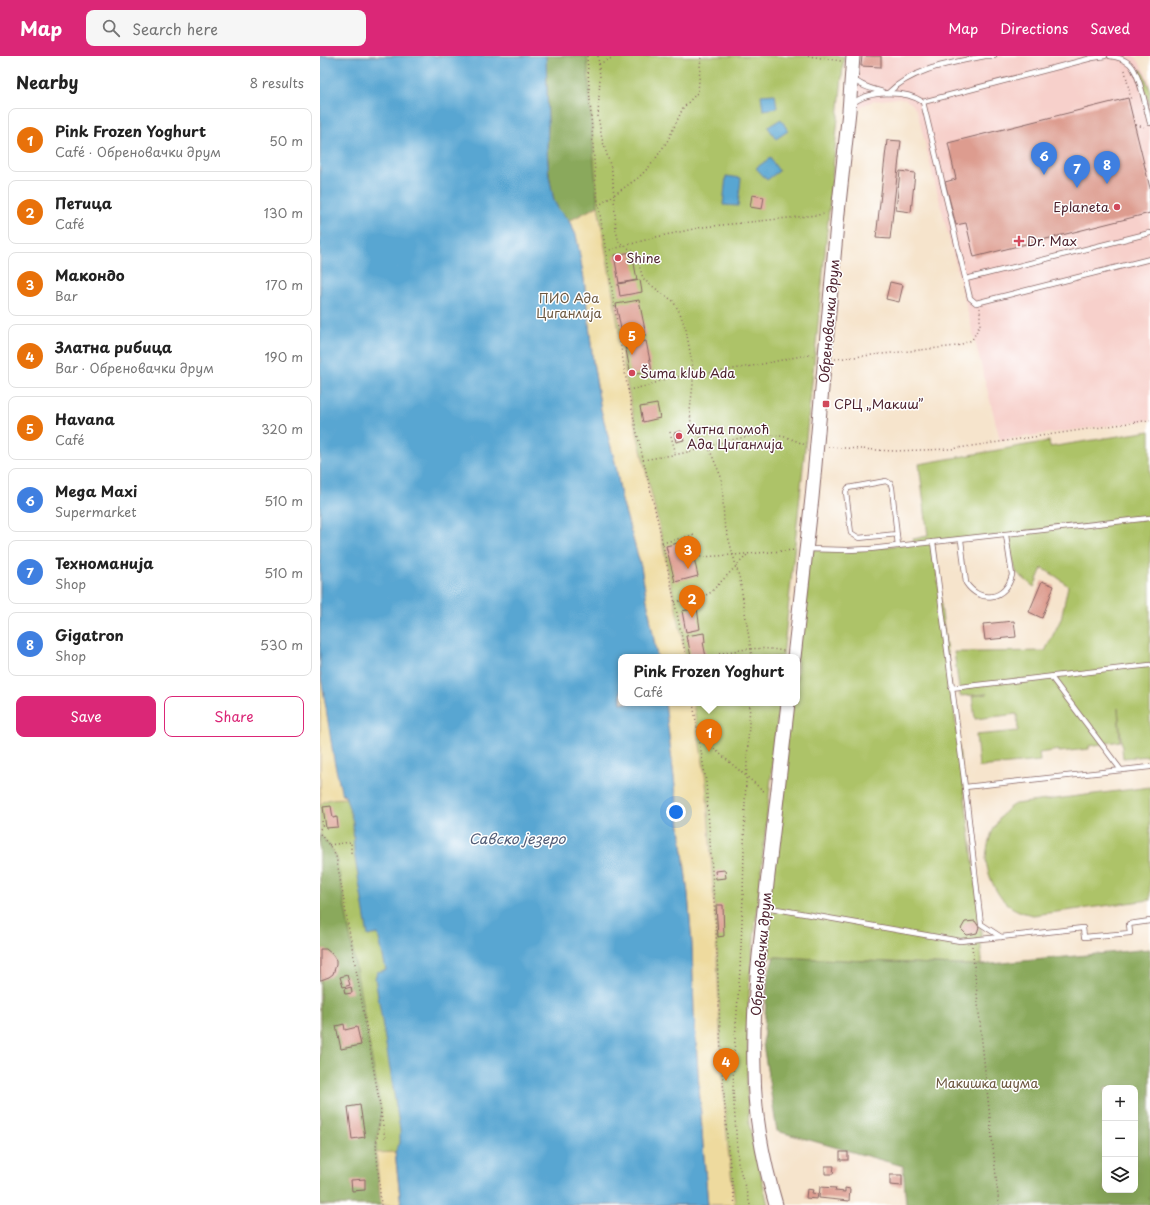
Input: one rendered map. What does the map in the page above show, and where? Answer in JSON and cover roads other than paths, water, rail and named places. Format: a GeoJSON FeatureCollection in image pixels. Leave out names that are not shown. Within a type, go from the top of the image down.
{"type":"FeatureCollection","features":[{"type":"Feature","properties":{"kind":"street","name":"Обреновачки друм"},"geometry":{"type":"LineString","coordinates":[[794,654],[807,549],[838,213],[849,111],[852,76],[847,59]]}},
{"type":"Feature","properties":{"kind":"street","name":"Обреновачки друм"},"geometry":{"type":"LineString","coordinates":[[776,1205],[763,1147],[755,1095],[753,1044],[757,984],[788,706]]}},
{"type":"Feature","properties":{"kind":"lane"},"geometry":{"type":"LineString","coordinates":[[849,111],[853,103],[857,100],[886,93],[910,76],[985,56],[994,56]]}},
{"type":"Feature","properties":{"kind":"lane"},"geometry":{"type":"LineString","coordinates":[[923,102],[1092,58],[1105,56]]}},
{"type":"Feature","properties":{"kind":"lane"},"geometry":{"type":"LineString","coordinates":[[1110,56],[1124,59],[1131,65],[1137,74],[1150,123]]}},
{"type":"Feature","properties":{"kind":"lane"},"geometry":{"type":"LineString","coordinates":[[852,76],[857,82],[886,93],[911,96],[918,98],[923,102],[970,298],[976,303],[1150,259]]}},
{"type":"Feature","properties":{"kind":"lane"},"geometry":{"type":"LineString","coordinates":[[966,279],[1150,233]]}},
{"type":"Feature","properties":{"kind":"lane"},"geometry":{"type":"LineString","coordinates":[[897,534],[860,538],[851,533],[847,489],[869,483],[886,481],[891,484],[897,534],[898,546]]}},
{"type":"Feature","properties":{"kind":"lane"},"geometry":{"type":"LineString","coordinates":[[807,549],[847,550],[898,546],[1150,518]]}},
{"type":"Feature","properties":{"kind":"lane"},"geometry":{"type":"LineString","coordinates":[[961,540],[966,583],[975,593],[988,597],[1001,593],[1007,588],[1010,582],[1012,575],[1006,535]]}},
{"type":"Feature","properties":{"kind":"lane"},"geometry":{"type":"LineString","coordinates":[[933,542],[981,924],[1001,937]]}},
{"type":"Feature","properties":{"kind":"lane"},"geometry":{"type":"LineString","coordinates":[[951,688],[1150,665]]}},
{"type":"Feature","properties":{"kind":"lane"},"geometry":{"type":"LineString","coordinates":[[1051,677],[1121,770]]}},
{"type":"Feature","properties":{"kind":"lane"},"geometry":{"type":"LineString","coordinates":[[964,787],[1150,767]]}},
{"type":"Feature","properties":{"kind":"lane"},"geometry":{"type":"LineString","coordinates":[[765,907],[960,940],[1083,928],[1084,938],[1130,933],[1129,924],[1150,921]]}},
{"type":"Feature","properties":{"kind":"water","name":"Савско језеро"},"geometry":{"type":"Polygon","coordinates":[[[320,56],[546,56],[548,123],[547,149],[549,176],[554,201],[559,210],[569,221],[576,235],[584,279],[593,362],[601,410],[616,466],[621,497],[641,567],[656,654],[618,654],[618,706],[665,706],[688,894],[692,945],[694,1013],[708,1205],[401,1205],[395,1152],[400,1143],[400,1130],[375,978],[377,972],[386,970],[378,934],[368,936],[354,852],[353,822],[346,798],[341,791],[334,760],[320,670],[320,56]]]}},
{"type":"Feature","properties":{"kind":"water"},"geometry":{"type":"Polygon","coordinates":[[[775,94],[777,108],[763,110],[761,95],[775,94]]]}},
{"type":"Feature","properties":{"kind":"water"},"geometry":{"type":"Polygon","coordinates":[[[781,119],[788,131],[776,139],[768,127],[781,119]]]}},
{"type":"Feature","properties":{"kind":"water"},"geometry":{"type":"Polygon","coordinates":[[[770,158],[779,171],[767,180],[756,168],[770,158]]]}},
{"type":"Feature","properties":{"kind":"water"},"geometry":{"type":"Polygon","coordinates":[[[726,176],[741,178],[738,206],[723,205],[726,176]]]}},
{"type":"Feature","properties":{"kind":"place","name":"Mega Maxi"},"geometry":{"type":"Point","coordinates":[1044,175]}},
{"type":"Feature","properties":{"kind":"place","name":"Gigatron"},"geometry":{"type":"Point","coordinates":[1107,184]}},
{"type":"Feature","properties":{"kind":"place","name":"Техноманија"},"geometry":{"type":"Point","coordinates":[1077,188]}},
{"type":"Feature","properties":{"kind":"place","name":"Eplaneta"},"geometry":{"type":"Point","coordinates":[1117,207]}},
{"type":"Feature","properties":{"kind":"place","name":"Dr. Max"},"geometry":{"type":"Point","coordinates":[1019,241]}},
{"type":"Feature","properties":{"kind":"place","name":"Shine"},"geometry":{"type":"Point","coordinates":[618,258]}},
{"type":"Feature","properties":{"kind":"place","name":"Havana"},"geometry":{"type":"Point","coordinates":[632,355]}},
{"type":"Feature","properties":{"kind":"place","name":"Šuma klub Ada"},"geometry":{"type":"Point","coordinates":[632,373]}},
{"type":"Feature","properties":{"kind":"place","name":"СРЦ „Макиш”"},"geometry":{"type":"Point","coordinates":[826,404]}},
{"type":"Feature","properties":{"kind":"place","name":"Хитна помоћ Ада Циганлија"},"geometry":{"type":"Point","coordinates":[679,436]}},
{"type":"Feature","properties":{"kind":"place","name":"Макондо"},"geometry":{"type":"Point","coordinates":[688,569]}},
{"type":"Feature","properties":{"kind":"place","name":"Петица"},"geometry":{"type":"Point","coordinates":[692,618]}},
{"type":"Feature","properties":{"kind":"place","name":"Pink Frozen Yoghurt"},"geometry":{"type":"Point","coordinates":[709,752]}},
{"type":"Feature","properties":{"kind":"place","name":"Златна рибица"},"geometry":{"type":"Point","coordinates":[726,1081]}},
{"type":"Feature","properties":{"kind":"park label","name":"ПИО Ада Циганлија"},"geometry":{"type":"Point","coordinates":[569,306]}},
{"type":"Feature","properties":{"kind":"park label","name":"Макишка шума"},"geometry":{"type":"Point","coordinates":[987,1083]}}]}
